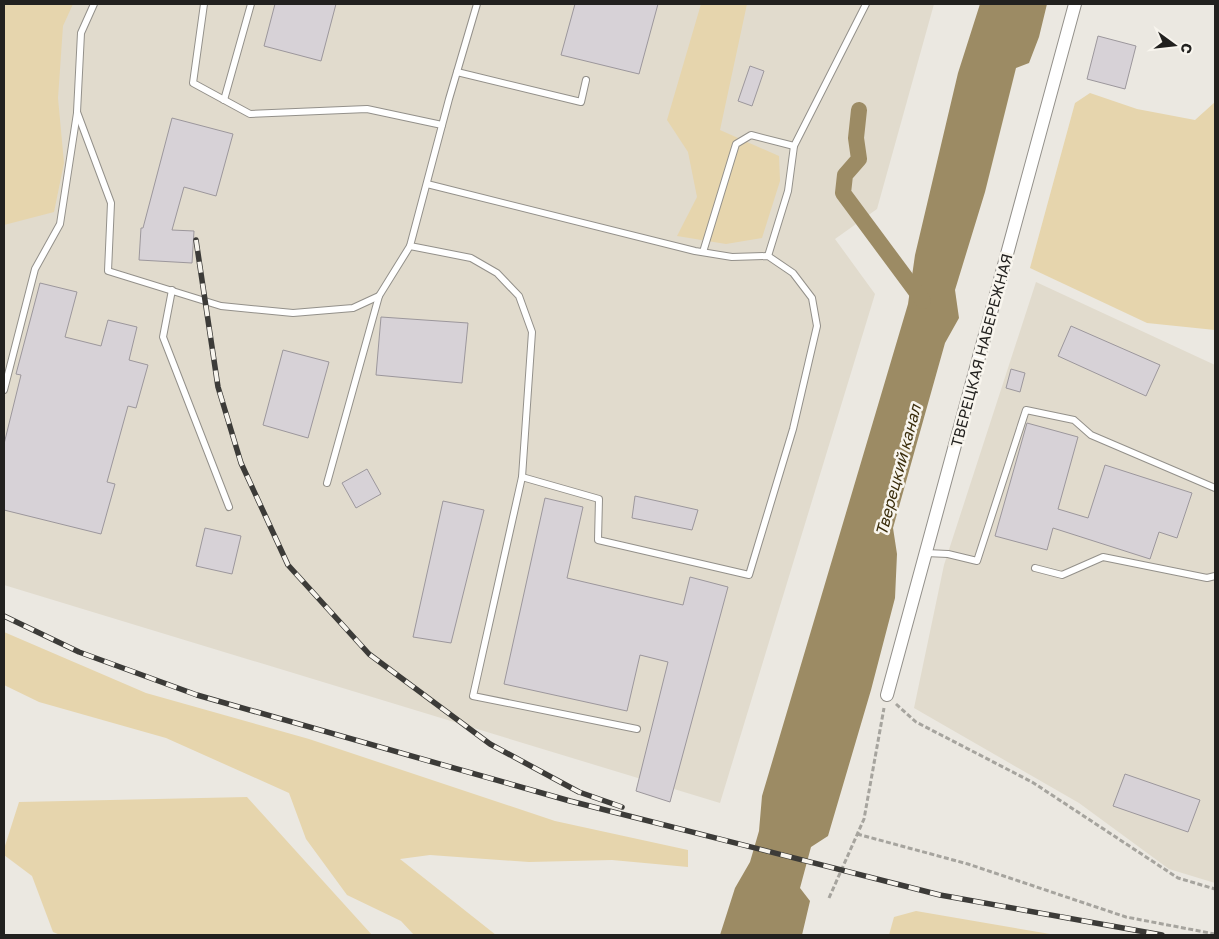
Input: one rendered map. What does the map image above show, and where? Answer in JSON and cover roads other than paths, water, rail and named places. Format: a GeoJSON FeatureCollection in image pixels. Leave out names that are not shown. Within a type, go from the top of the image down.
{"type":"FeatureCollection","features":[{"type":"Feature","properties":{"kind":"street","name":"ТВЕРЕЦКАЯ НАБЕРЕЖНАЯ"},"geometry":{"type":"LineString","coordinates":[[887,695],[1075,4]]}},
{"type":"Feature","properties":{"kind":"lane"},"geometry":{"type":"LineString","coordinates":[[4,390],[35,269],[60,224],[77,112],[81,32],[94,4]]}},
{"type":"Feature","properties":{"kind":"lane"},"geometry":{"type":"LineString","coordinates":[[204,4],[193,83],[250,114],[367,109],[442,125]]}},
{"type":"Feature","properties":{"kind":"lane"},"geometry":{"type":"LineString","coordinates":[[224,100],[251,4]]}},
{"type":"Feature","properties":{"kind":"lane"},"geometry":{"type":"LineString","coordinates":[[326,483],[379,296],[410,246],[477,4]]}},
{"type":"Feature","properties":{"kind":"lane"},"geometry":{"type":"LineString","coordinates":[[768,256],[788,191],[794,146],[866,4]]}},
{"type":"Feature","properties":{"kind":"lane"},"geometry":{"type":"LineString","coordinates":[[457,72],[581,102],[586,80]]}},
{"type":"Feature","properties":{"kind":"lane"},"geometry":{"type":"LineString","coordinates":[[77,112],[111,203],[108,271],[221,306],[294,313],[352,308],[379,296]]}},
{"type":"Feature","properties":{"kind":"lane"},"geometry":{"type":"LineString","coordinates":[[703,252],[736,144],[751,135],[794,146]]}},
{"type":"Feature","properties":{"kind":"lane"},"geometry":{"type":"LineString","coordinates":[[427,184],[703,252],[732,256],[768,256],[794,273],[812,298],[817,326],[793,429],[749,575],[598,540],[599,499],[522,477]]}},
{"type":"Feature","properties":{"kind":"lane"},"geometry":{"type":"LineString","coordinates":[[410,246],[471,258],[497,273],[519,296],[532,332],[522,477],[473,696],[637,729]]}},
{"type":"Feature","properties":{"kind":"lane"},"geometry":{"type":"LineString","coordinates":[[172,290],[163,337],[229,507]]}},
{"type":"Feature","properties":{"kind":"lane"},"geometry":{"type":"LineString","coordinates":[[926,554],[948,554],[977,561],[1026,410],[1074,420],[1091,435],[1215,488]]}},
{"type":"Feature","properties":{"kind":"lane"},"geometry":{"type":"LineString","coordinates":[[1034,568],[1062,575],[1104,557],[1207,578],[1215,576]]}},
{"type":"Feature","properties":{"kind":"water","name":"Тверецкий канал"},"geometry":{"type":"Polygon","coordinates":[[[980,4],[1047,4],[1039,37],[1029,63],[1016,68],[985,192],[955,290],[959,318],[945,343],[893,528],[897,554],[895,598],[871,690],[828,836],[811,847],[800,888],[810,901],[802,935],[720,935],[735,888],[750,862],[759,831],[762,796],[908,304],[915,255],[958,73],[980,4]]]}},
{"type":"Feature","properties":{"kind":"waterway"},"geometry":{"type":"LineString","coordinates":[[859,110],[856,138],[859,159],[845,175],[843,193],[923,301]]}},
{"type":"Feature","properties":{"kind":"railway"},"geometry":{"type":"LineString","coordinates":[[196,240],[218,387],[241,463],[288,565],[369,654],[490,744],[579,792],[622,807]]}},
{"type":"Feature","properties":{"kind":"railway"},"geometry":{"type":"LineString","coordinates":[[4,616],[79,652],[197,695],[570,801],[940,895],[1162,935]]}}]}
